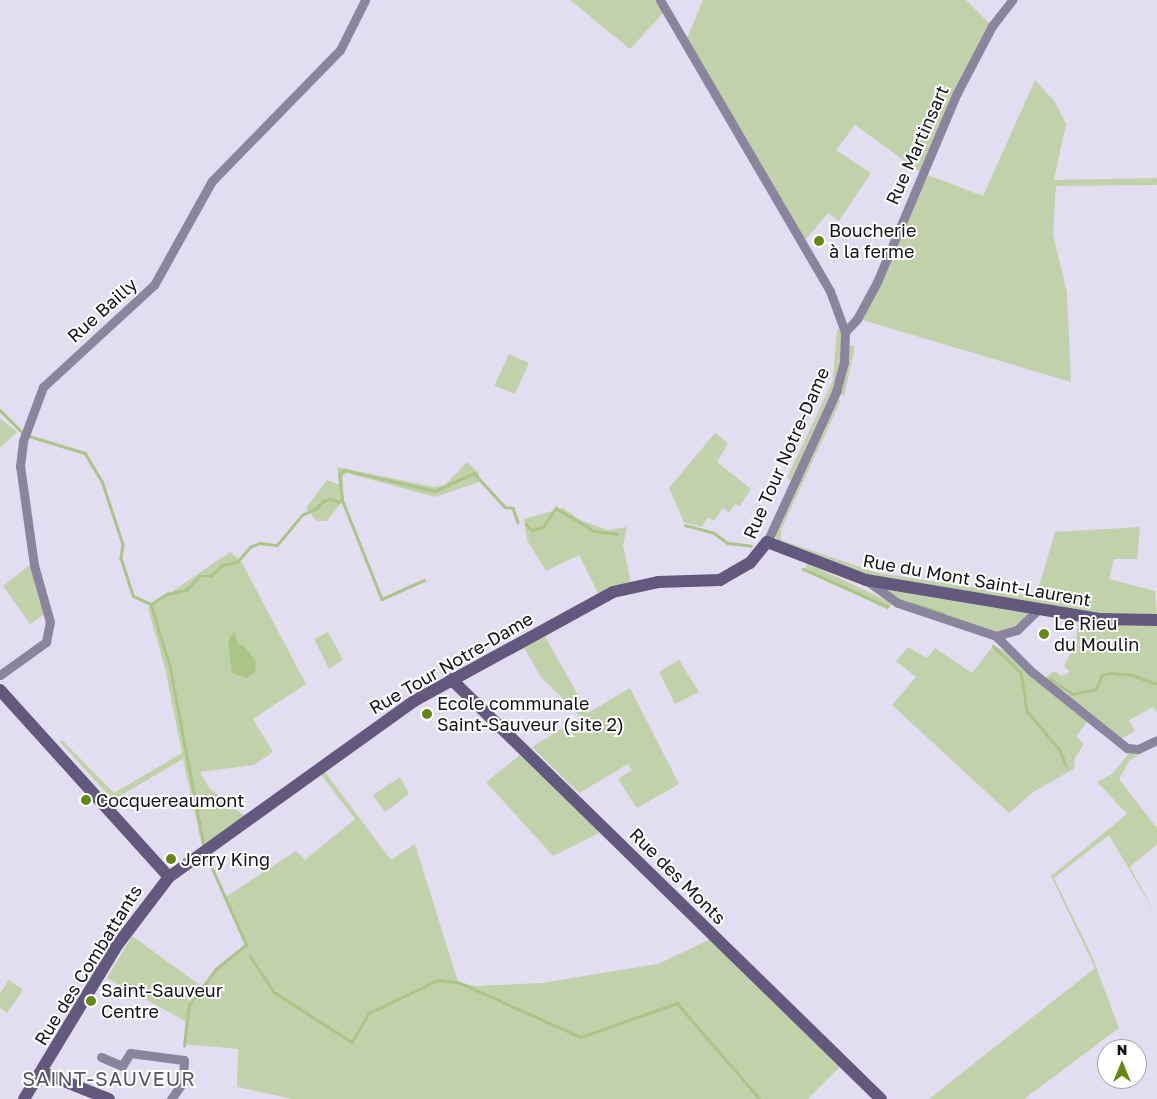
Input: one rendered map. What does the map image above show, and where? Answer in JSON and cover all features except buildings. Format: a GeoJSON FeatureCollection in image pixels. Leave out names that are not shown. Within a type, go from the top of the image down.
{"type":"FeatureCollection","features":[{"type":"Feature","properties":{"kind":"street","name":"Rue Bailly"},"geometry":{"type":"LineString","coordinates":[[0,675],[46,642],[50,622],[34,566],[20,466],[23,441],[43,387],[154,285],[212,181],[340,50],[365,0]]}},
{"type":"Feature","properties":{"kind":"street","name":"Rue Tour Notre-Dame"},"geometry":{"type":"LineString","coordinates":[[169,877],[384,720],[451,679],[622,589],[658,582],[708,582],[730,576],[759,555],[767,542],[836,392],[844,362],[845,332],[830,291],[660,0]]}},
{"type":"Feature","properties":{"kind":"street","name":"Rue Martinsart"},"geometry":{"type":"LineString","coordinates":[[845,332],[857,319],[876,282],[957,93],[992,26],[1012,0]]}},
{"type":"Feature","properties":{"kind":"street","name":"Rue du Mont Saint-Laurent"},"geometry":{"type":"LineString","coordinates":[[767,542],[866,580],[1038,610],[1114,621],[1157,620]]}},
{"type":"Feature","properties":{"kind":"street"},"geometry":{"type":"LineString","coordinates":[[866,580],[898,603],[996,636],[1032,672],[1127,748],[1138,749],[1157,740]]}},
{"type":"Feature","properties":{"kind":"street"},"geometry":{"type":"LineString","coordinates":[[996,636],[1017,630],[1038,610]]}},
{"type":"Feature","properties":{"kind":"street","name":"Rue des Monts"},"geometry":{"type":"LineString","coordinates":[[451,679],[881,1099]]}},
{"type":"Feature","properties":{"kind":"street"},"geometry":{"type":"LineString","coordinates":[[0,690],[169,877]]}},
{"type":"Feature","properties":{"kind":"street","name":"Rue des Combattants"},"geometry":{"type":"LineString","coordinates":[[24,1099],[123,937],[169,877]]}},
{"type":"Feature","properties":{"kind":"street"},"geometry":{"type":"LineString","coordinates":[[101,1057],[122,1066],[130,1053],[184,1060],[183,1082],[171,1099]]}},
{"type":"Feature","properties":{"kind":"street"},"geometry":{"type":"LineString","coordinates":[[41,1072],[109,1099]]}},
{"type":"Feature","properties":{"kind":"shaded area"},"geometry":{"type":"Polygon","coordinates":[[[570,0],[660,0],[666,10],[630,49],[570,0]]]}},
{"type":"Feature","properties":{"kind":"shaded area"},"geometry":{"type":"Polygon","coordinates":[[[703,0],[966,0],[992,26],[920,172],[855,125],[836,150],[871,173],[839,221],[828,213],[801,245],[685,43],[703,0]]]}},
{"type":"Feature","properties":{"kind":"shaded area"},"geometry":{"type":"Polygon","coordinates":[[[1035,80],[1055,102],[1066,124],[1054,180],[1157,178],[1157,185],[1056,186],[1053,235],[1067,292],[1071,382],[859,319],[920,172],[983,196],[1035,80]]]}},
{"type":"Feature","properties":{"kind":"shaded area"},"geometry":{"type":"Polygon","coordinates":[[[837,329],[841,330],[841,356],[835,386],[791,481],[787,478],[833,380],[837,329]]]}},
{"type":"Feature","properties":{"kind":"shaded area"},"geometry":{"type":"Polygon","coordinates":[[[849,345],[854,346],[854,352],[844,396],[840,394],[849,345]]]}},
{"type":"Feature","properties":{"kind":"shaded area"},"geometry":{"type":"Polygon","coordinates":[[[509,354],[529,363],[515,394],[494,386],[509,354]]]}},
{"type":"Feature","properties":{"kind":"shaded area"},"geometry":{"type":"Polygon","coordinates":[[[838,398],[841,400],[781,530],[781,540],[878,573],[1027,595],[1037,593],[1055,532],[1140,527],[1137,559],[1114,559],[1109,579],[1155,591],[1157,617],[1125,618],[875,579],[777,541],[775,534],[838,398]]]}},
{"type":"Feature","properties":{"kind":"shaded area"},"geometry":{"type":"Polygon","coordinates":[[[0,418],[17,432],[0,448],[0,418]]]}},
{"type":"Feature","properties":{"kind":"shaded area"},"geometry":{"type":"Polygon","coordinates":[[[715,433],[728,443],[717,462],[751,489],[740,506],[735,504],[729,513],[723,508],[714,521],[708,517],[702,527],[684,522],[669,488],[715,433]]]}},
{"type":"Feature","properties":{"kind":"shaded area"},"geometry":{"type":"Polygon","coordinates":[[[467,462],[479,473],[479,482],[435,497],[347,473],[343,476],[343,500],[327,521],[317,521],[306,508],[327,480],[340,485],[337,467],[434,487],[445,485],[467,462]]]}},
{"type":"Feature","properties":{"kind":"shaded area"},"geometry":{"type":"Polygon","coordinates":[[[563,508],[580,520],[608,530],[627,527],[623,545],[631,583],[599,595],[579,555],[546,571],[527,540],[524,519],[563,508]]]}},
{"type":"Feature","properties":{"kind":"shaded area"},"geometry":{"type":"Polygon","coordinates":[[[230,552],[241,561],[306,684],[253,719],[273,752],[254,765],[200,772],[209,788],[246,817],[202,846],[183,759],[113,800],[60,742],[62,740],[114,793],[182,753],[165,668],[148,608],[230,552]]]}},
{"type":"Feature","properties":{"kind":"shaded area"},"geometry":{"type":"Polygon","coordinates":[[[807,563],[892,603],[888,610],[875,604],[805,569],[807,563]]]}},
{"type":"Feature","properties":{"kind":"shaded area"},"geometry":{"type":"Polygon","coordinates":[[[31,564],[46,613],[30,624],[3,586],[31,564]]]}},
{"type":"Feature","properties":{"kind":"shaded area"},"geometry":{"type":"Polygon","coordinates":[[[875,588],[906,588],[1038,610],[1032,618],[996,636],[898,603],[875,588]]]}},
{"type":"Feature","properties":{"kind":"shaded area"},"geometry":{"type":"Polygon","coordinates":[[[1078,619],[1157,624],[1157,713],[1153,707],[1129,720],[1135,731],[1121,739],[1089,720],[1076,736],[1084,744],[1075,758],[1074,769],[1033,792],[1009,813],[892,705],[916,677],[896,661],[908,647],[927,658],[935,648],[972,673],[994,645],[1045,678],[1054,671],[1062,676],[1070,672],[1064,666],[1076,643],[1078,619]]]}},
{"type":"Feature","properties":{"kind":"shaded area"},"geometry":{"type":"Polygon","coordinates":[[[234,631],[238,644],[244,646],[256,661],[255,672],[247,678],[232,673],[228,641],[234,631]]]}},
{"type":"Feature","properties":{"kind":"shaded area"},"geometry":{"type":"Polygon","coordinates":[[[328,632],[343,660],[329,669],[314,639],[328,632]]]}},
{"type":"Feature","properties":{"kind":"shaded area"},"geometry":{"type":"Polygon","coordinates":[[[543,633],[588,713],[630,688],[679,784],[637,808],[618,779],[632,770],[628,764],[579,793],[532,747],[581,717],[541,677],[522,644],[543,633]]]}},
{"type":"Feature","properties":{"kind":"shaded area"},"geometry":{"type":"Polygon","coordinates":[[[679,660],[699,692],[675,704],[659,672],[679,660]]]}},
{"type":"Feature","properties":{"kind":"shaded area"},"geometry":{"type":"Polygon","coordinates":[[[1157,743],[1129,761],[1119,779],[1157,828],[1157,844],[1130,867],[1157,917],[1109,835],[1054,878],[1092,956],[1119,1028],[1104,1039],[1097,1039],[1097,1044],[1024,1099],[929,1099],[1095,968],[1051,876],[1127,814],[1097,782],[1112,774],[1130,752],[1157,743]]]}},
{"type":"Feature","properties":{"kind":"shaded area"},"geometry":{"type":"Polygon","coordinates":[[[520,755],[599,833],[553,856],[486,782],[520,755]]]}},
{"type":"Feature","properties":{"kind":"shaded area"},"geometry":{"type":"Polygon","coordinates":[[[322,768],[391,860],[415,844],[458,982],[475,986],[541,983],[658,964],[715,937],[843,1064],[808,1099],[293,1099],[237,1087],[238,1049],[184,1044],[185,1021],[107,978],[132,936],[200,985],[189,1005],[216,969],[246,945],[224,898],[296,851],[305,860],[355,819],[318,771],[322,768]]]}},
{"type":"Feature","properties":{"kind":"shaded area"},"geometry":{"type":"Polygon","coordinates":[[[400,777],[409,794],[385,812],[373,795],[400,777]]]}},
{"type":"Feature","properties":{"kind":"shaded area"},"geometry":{"type":"Polygon","coordinates":[[[9,980],[23,990],[7,1013],[0,1008],[0,993],[9,980]]]}},
{"type":"Feature","properties":{"kind":"waterway"},"geometry":{"type":"LineString","coordinates":[[0,410],[22,432]]}},
{"type":"Feature","properties":{"kind":"waterway"},"geometry":{"type":"LineString","coordinates":[[29,436],[85,453],[102,481],[123,544],[121,558],[133,596],[151,604],[167,594],[186,590],[199,576],[211,576],[222,565],[237,562],[250,547],[260,543],[277,545],[302,515],[317,508],[322,502],[330,499],[339,502],[342,499],[339,474],[345,470],[435,491],[474,473],[505,507],[513,508],[518,522]]}},
{"type":"Feature","properties":{"kind":"waterway"},"geometry":{"type":"LineString","coordinates":[[342,499],[382,599],[424,580]]}},
{"type":"Feature","properties":{"kind":"waterway"},"geometry":{"type":"LineString","coordinates":[[526,524],[532,530],[543,527],[556,508],[594,531],[617,534]]}},
{"type":"Feature","properties":{"kind":"waterway"},"geometry":{"type":"LineString","coordinates":[[685,525],[714,533],[728,543],[751,546]]}},
{"type":"Feature","properties":{"kind":"waterway"},"geometry":{"type":"LineString","coordinates":[[803,569],[887,606]]}},
{"type":"Feature","properties":{"kind":"waterway"},"geometry":{"type":"LineString","coordinates":[[912,603],[943,613]]}},
{"type":"Feature","properties":{"kind":"waterway"},"geometry":{"type":"LineString","coordinates":[[151,604],[170,666],[204,846]]}},
{"type":"Feature","properties":{"kind":"waterway"},"geometry":{"type":"LineString","coordinates":[[993,646],[1021,672],[1027,711],[1060,750],[1066,766]]}},
{"type":"Feature","properties":{"kind":"waterway"},"geometry":{"type":"LineString","coordinates":[[1050,679],[1073,694],[1096,689],[1102,675],[1111,673],[1132,675],[1157,684]]}},
{"type":"Feature","properties":{"kind":"waterway"},"geometry":{"type":"LineString","coordinates":[[184,1046],[189,1005],[216,969],[246,945],[206,855]]}},
{"type":"Feature","properties":{"kind":"waterway"},"geometry":{"type":"LineString","coordinates":[[250,956],[274,992],[352,1042],[369,1013],[438,980],[458,982],[581,1037],[677,1003],[760,1099]]}},
{"type":"Feature","properties":{"kind":"place","name":"Boucherie à la ferme"},"geometry":{"type":"Point","coordinates":[819,241]}},
{"type":"Feature","properties":{"kind":"place","name":"Le Rieu du Moulin"},"geometry":{"type":"Point","coordinates":[1044,634]}},
{"type":"Feature","properties":{"kind":"place","name":"Ecole communale Saint-Sauveur (site 2)"},"geometry":{"type":"Point","coordinates":[427,714]}},
{"type":"Feature","properties":{"kind":"place","name":"Cocquereaumont"},"geometry":{"type":"Point","coordinates":[86,800]}},
{"type":"Feature","properties":{"kind":"place","name":"Jerry King"},"geometry":{"type":"Point","coordinates":[171,859]}},
{"type":"Feature","properties":{"kind":"place","name":"Saint-Sauveur Centre"},"geometry":{"type":"Point","coordinates":[91,1001]}},
{"type":"Feature","properties":{"kind":"district","name":"SAINT-SAUVEUR"},"geometry":{"type":"Point","coordinates":[109,1078]}}]}
